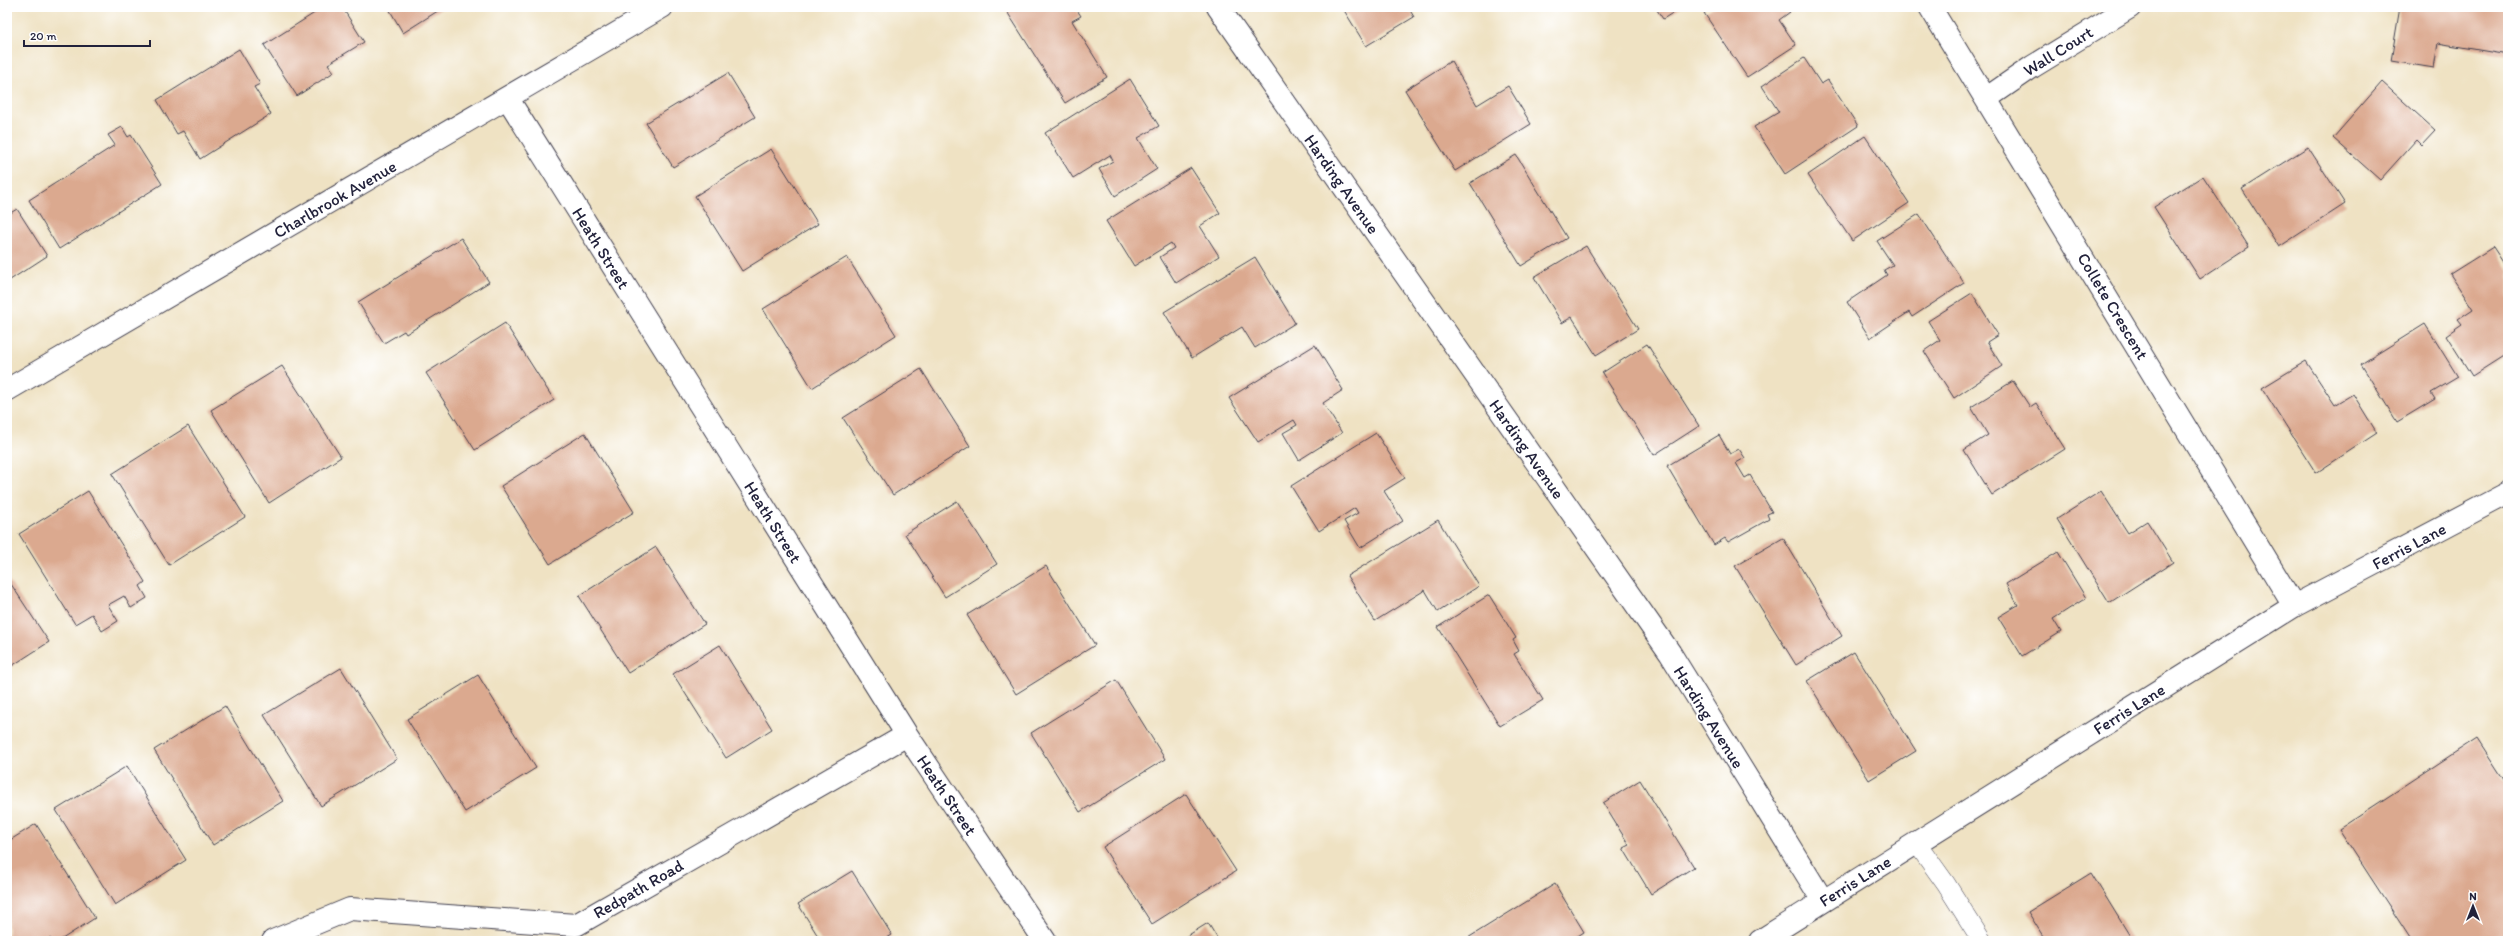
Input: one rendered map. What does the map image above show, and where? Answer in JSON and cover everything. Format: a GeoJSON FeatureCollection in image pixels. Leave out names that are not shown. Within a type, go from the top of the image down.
{"type":"FeatureCollection","features":[{"type":"Feature","properties":{"kind":"street","name":"Charlbrook Avenue"},"geometry":{"type":"LineString","coordinates":[[7,390],[508,99],[662,7]]}},
{"type":"Feature","properties":{"kind":"street","name":"Harding Avenue"},"geometry":{"type":"LineString","coordinates":[[1218,7],[1670,653],[1823,900]]}},
{"type":"Feature","properties":{"kind":"street","name":"Collete Crescent"},"geometry":{"type":"LineString","coordinates":[[1930,7],[1987,98],[2294,606]]}},
{"type":"Feature","properties":{"kind":"street","name":"Wall Court"},"geometry":{"type":"LineString","coordinates":[[1987,98],[2032,67],[2130,7]]}},
{"type":"Feature","properties":{"kind":"street","name":"Heath Street"},"geometry":{"type":"LineString","coordinates":[[508,99],[907,735],[1045,941]]}},
{"type":"Feature","properties":{"kind":"street","name":"Ferris Lane"},"geometry":{"type":"LineString","coordinates":[[1760,941],[1823,900],[2294,606],[2508,493]]}},
{"type":"Feature","properties":{"kind":"street","name":"Redpath Road"},"geometry":{"type":"LineString","coordinates":[[273,941],[350,909],[576,925],[907,735]]}},
{"type":"Feature","properties":{"kind":"lane"},"geometry":{"type":"LineString","coordinates":[[1916,842],[1946,884],[1982,941]]}},
{"type":"Feature","properties":{"kind":"building"},"geometry":{"type":"Polygon","coordinates":[[[324,7],[342,7],[364,42],[328,64],[334,72],[297,96],[264,45],[324,7]]]}},
{"type":"Feature","properties":{"kind":"building"},"geometry":{"type":"Polygon","coordinates":[[[388,7],[444,7],[403,33],[388,7]]]}},
{"type":"Feature","properties":{"kind":"building"},"geometry":{"type":"Polygon","coordinates":[[[1004,7],[1075,7],[1081,16],[1072,21],[1107,77],[1065,103],[1004,7]]]}},
{"type":"Feature","properties":{"kind":"building"},"geometry":{"type":"Polygon","coordinates":[[[1342,7],[1408,7],[1414,17],[1366,46],[1342,7]]]}},
{"type":"Feature","properties":{"kind":"building"},"geometry":{"type":"Polygon","coordinates":[[[1655,7],[1682,7],[1663,19],[1655,7]]]}},
{"type":"Feature","properties":{"kind":"building"},"geometry":{"type":"Polygon","coordinates":[[[1713,7],[1786,7],[1790,12],[1779,20],[1796,45],[1747,77],[1704,13],[1713,7]]]}},
{"type":"Feature","properties":{"kind":"building"},"geometry":{"type":"Polygon","coordinates":[[[2400,7],[2508,7],[2508,55],[2438,43],[2434,68],[2391,61],[2400,7]]]}},
{"type":"Feature","properties":{"kind":"building"},"geometry":{"type":"Polygon","coordinates":[[[239,49],[260,84],[254,87],[271,114],[200,159],[183,131],[177,134],[157,100],[239,49]]]}},
{"type":"Feature","properties":{"kind":"building"},"geometry":{"type":"Polygon","coordinates":[[[1804,58],[1821,84],[1828,80],[1858,126],[1785,174],[1754,127],[1779,112],[1762,86],[1804,58]]]}},
{"type":"Feature","properties":{"kind":"building"},"geometry":{"type":"Polygon","coordinates":[[[1451,61],[1477,105],[1508,86],[1531,124],[1455,171],[1405,90],[1451,61]]]}},
{"type":"Feature","properties":{"kind":"building"},"geometry":{"type":"Polygon","coordinates":[[[728,73],[755,117],[673,167],[646,123],[728,73]]]}},
{"type":"Feature","properties":{"kind":"building"},"geometry":{"type":"Polygon","coordinates":[[[1130,79],[1159,126],[1138,138],[1157,169],[1115,196],[1099,169],[1113,161],[1110,155],[1073,178],[1045,133],[1130,79]]]}},
{"type":"Feature","properties":{"kind":"building"},"geometry":{"type":"Polygon","coordinates":[[[2382,82],[2435,130],[2421,145],[2416,140],[2380,180],[2333,138],[2382,82]]]}},
{"type":"Feature","properties":{"kind":"building"},"geometry":{"type":"Polygon","coordinates":[[[122,127],[128,137],[131,135],[162,184],[59,249],[29,200],[115,145],[108,135],[122,127]]]}},
{"type":"Feature","properties":{"kind":"building"},"geometry":{"type":"Polygon","coordinates":[[[1865,136],[1909,203],[1852,241],[1808,175],[1865,136]]]}},
{"type":"Feature","properties":{"kind":"building"},"geometry":{"type":"Polygon","coordinates":[[[2308,147],[2345,204],[2279,247],[2242,189],[2308,147]]]}},
{"type":"Feature","properties":{"kind":"building"},"geometry":{"type":"Polygon","coordinates":[[[771,149],[818,224],[742,271],[695,196],[771,149]]]}},
{"type":"Feature","properties":{"kind":"building"},"geometry":{"type":"Polygon","coordinates":[[[1516,155],[1567,238],[1521,266],[1470,183],[1516,155]]]}},
{"type":"Feature","properties":{"kind":"building"},"geometry":{"type":"Polygon","coordinates":[[[1191,168],[1220,213],[1200,226],[1219,256],[1176,283],[1160,257],[1174,248],[1171,243],[1134,266],[1106,221],[1191,168]]]}},
{"type":"Feature","properties":{"kind":"building"},"geometry":{"type":"Polygon","coordinates":[[[2203,176],[2249,247],[2200,279],[2154,207],[2203,176]]]}},
{"type":"Feature","properties":{"kind":"building"},"geometry":{"type":"Polygon","coordinates":[[[17,209],[47,256],[7,282],[7,215],[17,209]]]}},
{"type":"Feature","properties":{"kind":"building"},"geometry":{"type":"Polygon","coordinates":[[[1919,214],[1964,283],[1912,317],[1909,312],[1870,338],[1847,302],[1887,275],[1884,270],[1893,265],[1877,241],[1919,214]]]}},
{"type":"Feature","properties":{"kind":"building"},"geometry":{"type":"Polygon","coordinates":[[[461,238],[489,282],[406,334],[404,331],[384,343],[358,302],[461,238]]]}},
{"type":"Feature","properties":{"kind":"building"},"geometry":{"type":"Polygon","coordinates":[[[1586,246],[1638,329],[1596,355],[1572,317],[1562,323],[1534,277],[1586,246]]]}},
{"type":"Feature","properties":{"kind":"building"},"geometry":{"type":"Polygon","coordinates":[[[2493,247],[2508,270],[2508,353],[2472,376],[2446,335],[2462,324],[2458,319],[2473,309],[2450,274],[2493,247]]]}},
{"type":"Feature","properties":{"kind":"building"},"geometry":{"type":"Polygon","coordinates":[[[847,257],[896,335],[812,388],[763,309],[847,257]]]}},
{"type":"Feature","properties":{"kind":"building"},"geometry":{"type":"Polygon","coordinates":[[[1255,257],[1295,323],[1255,348],[1242,327],[1192,358],[1164,312],[1255,257]]]}},
{"type":"Feature","properties":{"kind":"building"},"geometry":{"type":"Polygon","coordinates":[[[1972,293],[1998,335],[1987,342],[2002,366],[1954,398],[1924,351],[1940,340],[1928,321],[1972,293]]]}},
{"type":"Feature","properties":{"kind":"building"},"geometry":{"type":"Polygon","coordinates":[[[505,323],[554,400],[475,450],[426,373],[505,323]]]}},
{"type":"Feature","properties":{"kind":"building"},"geometry":{"type":"Polygon","coordinates":[[[2425,324],[2458,377],[2431,393],[2435,399],[2397,422],[2361,364],[2425,324]]]}},
{"type":"Feature","properties":{"kind":"building"},"geometry":{"type":"Polygon","coordinates":[[[1647,344],[1699,426],[1654,455],[1602,373],[1647,344]]]}},
{"type":"Feature","properties":{"kind":"building"},"geometry":{"type":"Polygon","coordinates":[[[1315,345],[1343,390],[1323,403],[1342,433],[1299,460],[1283,433],[1297,425],[1294,420],[1258,442],[1229,398],[1315,345]]]}},
{"type":"Feature","properties":{"kind":"building"},"geometry":{"type":"Polygon","coordinates":[[[2306,361],[2335,405],[2353,394],[2377,433],[2316,473],[2262,388],[2306,361]]]}},
{"type":"Feature","properties":{"kind":"building"},"geometry":{"type":"Polygon","coordinates":[[[282,366],[341,457],[269,503],[211,410],[282,366]]]}},
{"type":"Feature","properties":{"kind":"building"},"geometry":{"type":"Polygon","coordinates":[[[921,369],[970,446],[893,495],[843,418],[921,369]]]}},
{"type":"Feature","properties":{"kind":"building"},"geometry":{"type":"Polygon","coordinates":[[[2013,381],[2030,407],[2036,403],[2065,449],[1992,495],[1964,450],[1988,435],[1971,407],[2013,381]]]}},
{"type":"Feature","properties":{"kind":"building"},"geometry":{"type":"Polygon","coordinates":[[[188,426],[245,517],[169,565],[112,474],[188,426]]]}},
{"type":"Feature","properties":{"kind":"building"},"geometry":{"type":"Polygon","coordinates":[[[585,433],[634,512],[550,564],[501,486],[585,433]]]}},
{"type":"Feature","properties":{"kind":"building"},"geometry":{"type":"Polygon","coordinates":[[[1376,433],[1405,478],[1384,491],[1403,521],[1360,548],[1344,521],[1358,513],[1355,508],[1319,531],[1291,486],[1376,433]]]}},
{"type":"Feature","properties":{"kind":"building"},"geometry":{"type":"Polygon","coordinates":[[[1719,435],[1730,454],[1739,449],[1745,458],[1736,463],[1745,478],[1750,475],[1772,512],[1767,514],[1769,519],[1728,542],[1725,538],[1714,545],[1667,466],[1719,435]]]}},
{"type":"Feature","properties":{"kind":"building"},"geometry":{"type":"Polygon","coordinates":[[[88,491],[145,582],[140,586],[147,598],[131,608],[124,596],[108,605],[118,621],[102,631],[92,614],[75,624],[19,534],[88,491]]]}},
{"type":"Feature","properties":{"kind":"building"},"geometry":{"type":"Polygon","coordinates":[[[2101,491],[2128,533],[2147,521],[2173,562],[2109,603],[2057,519],[2101,491]]]}},
{"type":"Feature","properties":{"kind":"building"},"geometry":{"type":"Polygon","coordinates":[[[957,501],[997,564],[945,597],[905,534],[957,501]]]}},
{"type":"Feature","properties":{"kind":"building"},"geometry":{"type":"Polygon","coordinates":[[[1438,520],[1479,586],[1438,612],[1425,590],[1375,621],[1347,576],[1438,520]]]}},
{"type":"Feature","properties":{"kind":"building"},"geometry":{"type":"Polygon","coordinates":[[[1783,538],[1842,636],[1796,665],[1735,566],[1783,538]]]}},
{"type":"Feature","properties":{"kind":"building"},"geometry":{"type":"Polygon","coordinates":[[[656,547],[705,624],[628,673],[579,596],[656,547]]]}},
{"type":"Feature","properties":{"kind":"building"},"geometry":{"type":"Polygon","coordinates":[[[2058,552],[2086,598],[2053,619],[2061,632],[2022,656],[1998,617],[2018,605],[2006,584],[2058,552]]]}},
{"type":"Feature","properties":{"kind":"building"},"geometry":{"type":"Polygon","coordinates":[[[1046,566],[1095,645],[1016,694],[967,615],[1046,566]]]}},
{"type":"Feature","properties":{"kind":"building"},"geometry":{"type":"Polygon","coordinates":[[[7,578],[49,642],[7,669],[7,578]]]}},
{"type":"Feature","properties":{"kind":"building"},"geometry":{"type":"Polygon","coordinates":[[[1489,595],[1516,638],[1513,640],[1519,651],[1514,654],[1543,700],[1500,726],[1438,627],[1489,595]]]}},
{"type":"Feature","properties":{"kind":"building"},"geometry":{"type":"Polygon","coordinates":[[[720,645],[772,729],[726,758],[673,674],[720,645]]]}},
{"type":"Feature","properties":{"kind":"building"},"geometry":{"type":"Polygon","coordinates":[[[1854,652],[1916,751],[1869,780],[1807,681],[1854,652]]]}},
{"type":"Feature","properties":{"kind":"building"},"geometry":{"type":"Polygon","coordinates":[[[341,668],[397,759],[321,806],[264,715],[341,668]]]}},
{"type":"Feature","properties":{"kind":"building"},"geometry":{"type":"Polygon","coordinates":[[[478,675],[536,768],[465,812],[407,719],[478,675]]]}},
{"type":"Feature","properties":{"kind":"building"},"geometry":{"type":"Polygon","coordinates":[[[1116,680],[1165,759],[1080,812],[1031,733],[1116,680]]]}},
{"type":"Feature","properties":{"kind":"building"},"geometry":{"type":"Polygon","coordinates":[[[225,706],[283,801],[213,845],[154,750],[225,706]]]}},
{"type":"Feature","properties":{"kind":"building"},"geometry":{"type":"Polygon","coordinates":[[[2477,738],[2508,786],[2508,941],[2412,941],[2339,829],[2477,738]]]}},
{"type":"Feature","properties":{"kind":"building"},"geometry":{"type":"Polygon","coordinates":[[[127,766],[186,860],[115,905],[56,810],[127,766]]]}},
{"type":"Feature","properties":{"kind":"building"},"geometry":{"type":"Polygon","coordinates":[[[1640,780],[1694,867],[1651,894],[1623,848],[1629,845],[1603,803],[1640,780]]]}},
{"type":"Feature","properties":{"kind":"building"},"geometry":{"type":"Polygon","coordinates":[[[1186,794],[1236,871],[1152,924],[1103,847],[1186,794]]]}},
{"type":"Feature","properties":{"kind":"building"},"geometry":{"type":"Polygon","coordinates":[[[36,824],[95,918],[59,941],[52,941],[50,938],[46,941],[8,941],[7,842],[36,824]]]}},
{"type":"Feature","properties":{"kind":"building"},"geometry":{"type":"Polygon","coordinates":[[[852,871],[892,935],[882,941],[821,941],[798,904],[852,871]]]}},
{"type":"Feature","properties":{"kind":"building"},"geometry":{"type":"Polygon","coordinates":[[[2091,873],[2133,941],[2046,941],[2028,912],[2091,873]]]}},
{"type":"Feature","properties":{"kind":"building"},"geometry":{"type":"Polygon","coordinates":[[[1555,884],[1584,932],[1570,941],[1463,941],[1555,884]]]}},
{"type":"Feature","properties":{"kind":"building"},"geometry":{"type":"Polygon","coordinates":[[[1208,923],[1219,941],[1179,941],[1208,923]]]}}]}
